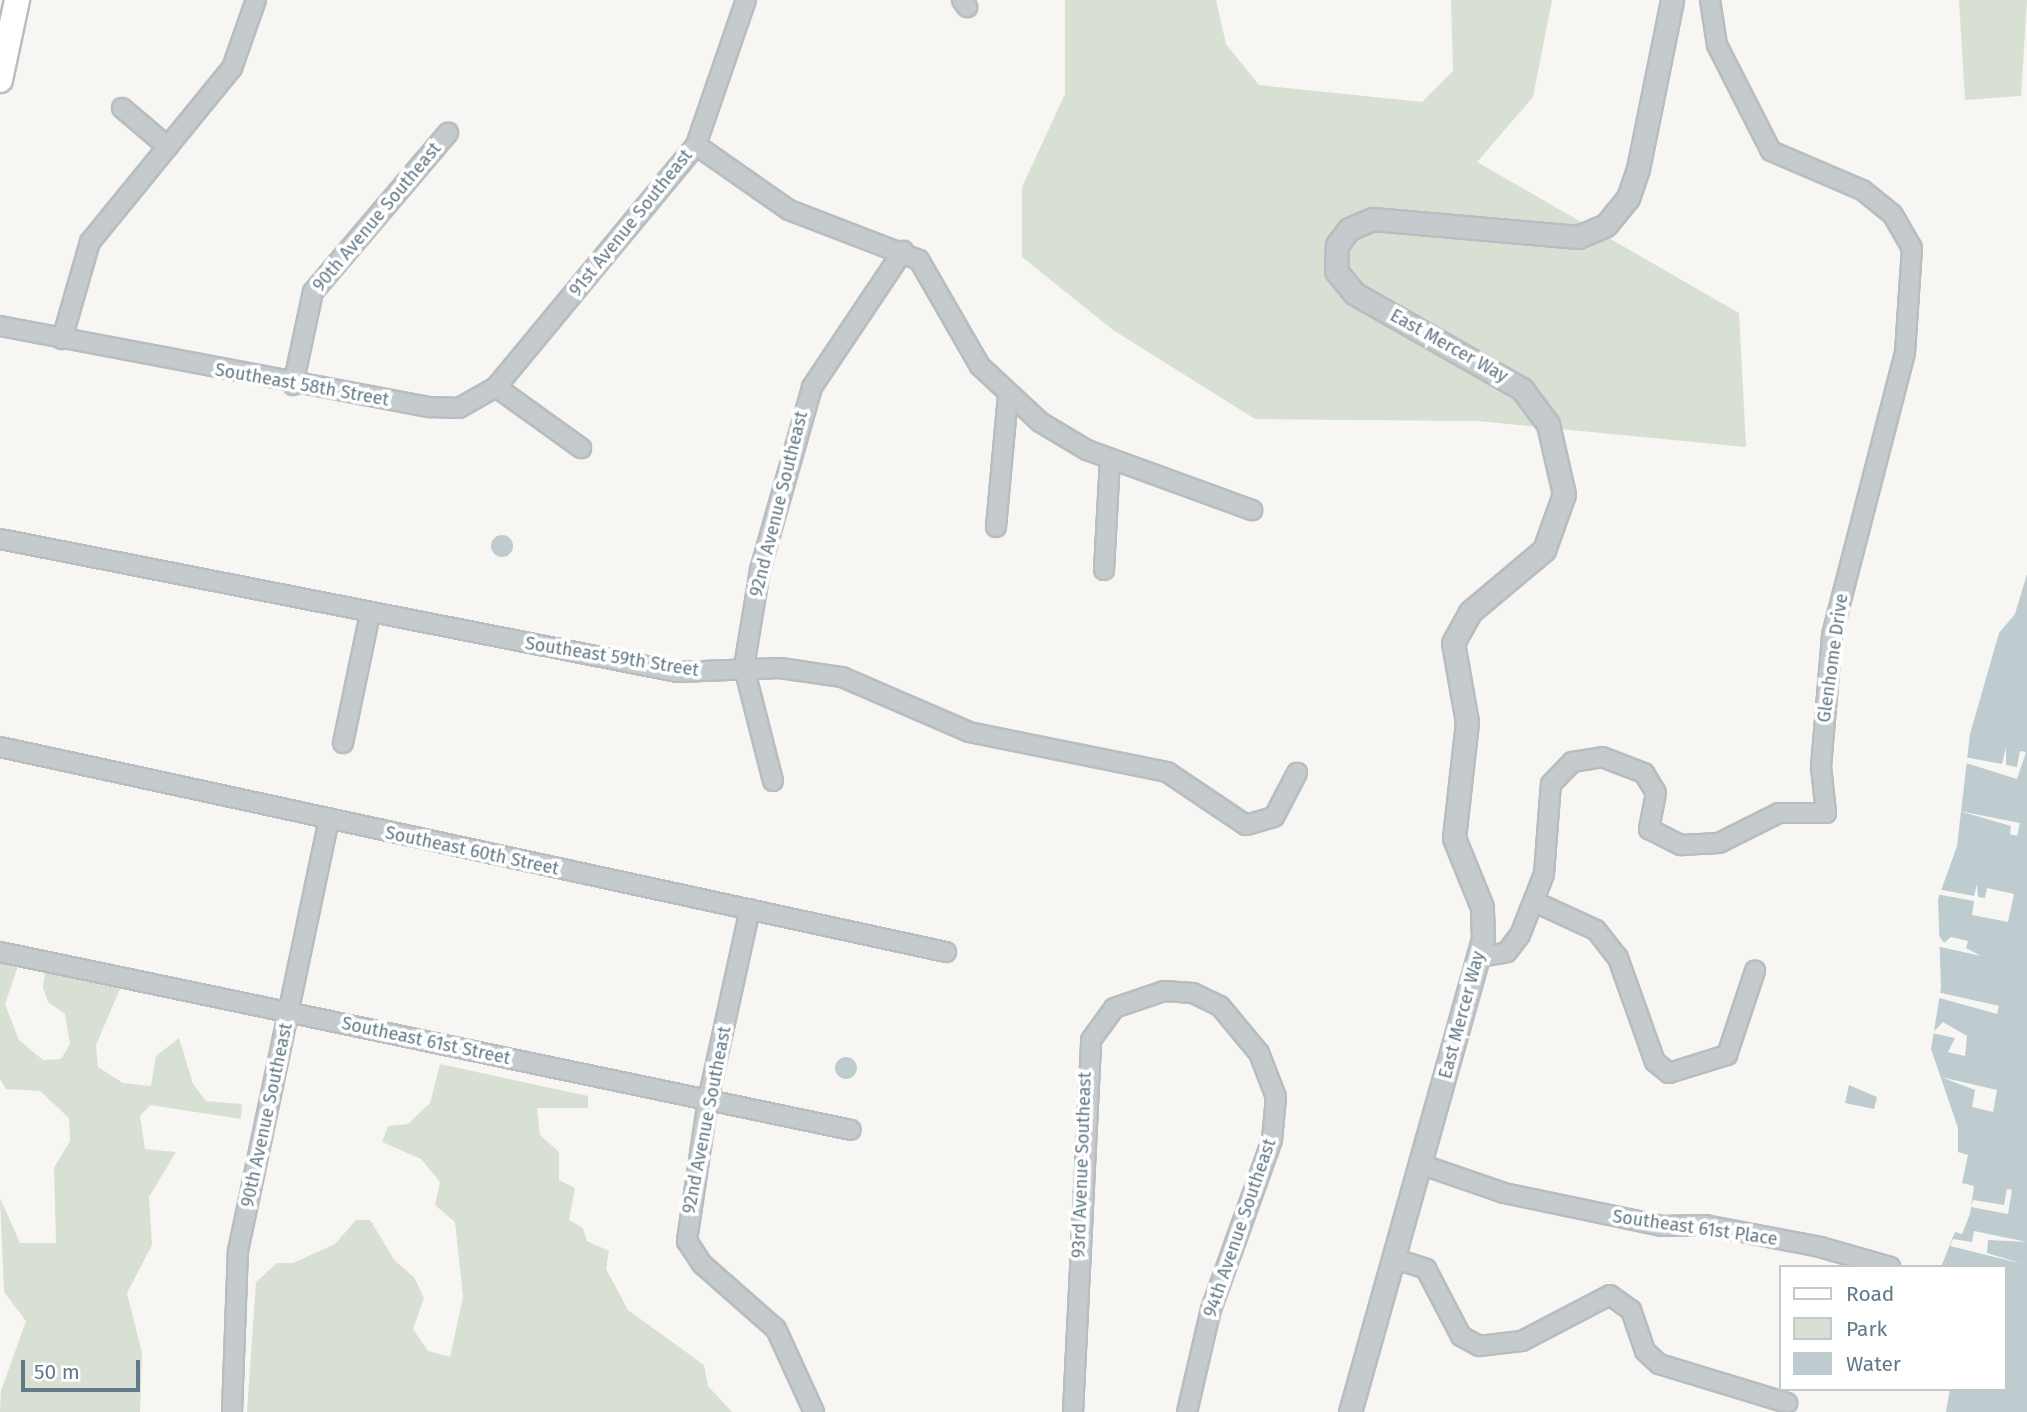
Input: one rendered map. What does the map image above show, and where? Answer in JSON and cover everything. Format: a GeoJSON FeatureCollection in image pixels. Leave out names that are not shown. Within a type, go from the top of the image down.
{"type":"FeatureCollection","features":[{"type":"Feature","properties":{"kind":"main road"},"geometry":{"type":"LineString","coordinates":[[0,80],[17,0]]}},
{"type":"Feature","properties":{"kind":"street"},"geometry":{"type":"LineString","coordinates":[[62,339],[90,242],[232,68],[257,0]]}},
{"type":"Feature","properties":{"kind":"street","name":"91st Avenue Southeast"},"geometry":{"type":"LineString","coordinates":[[496,387],[696,145],[746,0]]}},
{"type":"Feature","properties":{"kind":"street","name":"East Mercer Way"},"geometry":{"type":"LineString","coordinates":[[1350,1412],[1480,957],[1482,907],[1453,824],[1467,722],[1453,643],[1470,612],[1544,550],[1560,514],[1562,472],[1548,424],[1522,389],[1354,293],[1336,271],[1337,244],[1349,229],[1373,219],[1578,237],[1606,225],[1628,198],[1638,169],[1672,0]]}},
{"type":"Feature","properties":{"kind":"street","name":"Glenhome Drive"},"geometry":{"type":"LineString","coordinates":[[1480,957],[1507,952],[1535,902],[1545,863],[1546,803],[1551,784],[1572,762],[1602,757],[1644,773],[1656,793],[1649,829],[1681,845],[1719,843],[1779,813],[1826,813],[1821,767],[1832,635],[1905,354],[1912,248],[1892,214],[1862,190],[1771,151],[1717,45],[1710,0]]}},
{"type":"Feature","properties":{"kind":"street"},"geometry":{"type":"LineString","coordinates":[[122,108],[168,147]]}},
{"type":"Feature","properties":{"kind":"street","name":"90th Avenue Southeast"},"geometry":{"type":"LineString","coordinates":[[293,386],[313,292],[448,132]]}},
{"type":"Feature","properties":{"kind":"street"},"geometry":{"type":"LineString","coordinates":[[696,145],[789,211],[903,251],[934,276],[967,346],[1008,396],[1040,422],[1110,460],[1252,510]]}},
{"type":"Feature","properties":{"kind":"street","name":"92nd Avenue Southeast"},"geometry":{"type":"LineString","coordinates":[[773,781],[744,667],[798,421],[823,368],[903,251]]}},
{"type":"Feature","properties":{"kind":"street","name":"Southeast 58th Street"},"geometry":{"type":"LineString","coordinates":[[0,326],[293,386],[459,408],[496,387]]}},
{"type":"Feature","properties":{"kind":"street"},"geometry":{"type":"LineString","coordinates":[[496,387],[581,449]]}},
{"type":"Feature","properties":{"kind":"street"},"geometry":{"type":"LineString","coordinates":[[996,527],[1008,396]]}},
{"type":"Feature","properties":{"kind":"street"},"geometry":{"type":"LineString","coordinates":[[1104,570],[1110,460]]}},
{"type":"Feature","properties":{"kind":"street","name":"Southeast 59th Street"},"geometry":{"type":"LineString","coordinates":[[0,539],[370,614],[677,672],[744,667],[842,677],[969,732],[1167,772],[1246,825],[1274,817],[1297,773]]}},
{"type":"Feature","properties":{"kind":"street"},"geometry":{"type":"LineString","coordinates":[[343,743],[370,614]]}},
{"type":"Feature","properties":{"kind":"street","name":"Southeast 60th Street"},"geometry":{"type":"LineString","coordinates":[[0,747],[329,821],[946,951]]}},
{"type":"Feature","properties":{"kind":"street","name":"90th Avenue Southeast"},"geometry":{"type":"LineString","coordinates":[[232,1412],[238,1251],[329,821]]}},
{"type":"Feature","properties":{"kind":"street"},"geometry":{"type":"LineString","coordinates":[[1535,902],[1596,930],[1618,958],[1655,1062],[1669,1073],[1727,1055],[1755,971]]}},
{"type":"Feature","properties":{"kind":"street","name":"92nd Avenue Southeast"},"geometry":{"type":"LineString","coordinates":[[750,909],[708,1100],[687,1241],[702,1264],[776,1329],[814,1412]]}},
{"type":"Feature","properties":{"kind":"street","name":"Southeast 61st Street"},"geometry":{"type":"LineString","coordinates":[[0,952],[851,1130]]}},
{"type":"Feature","properties":{"kind":"street","name":"93rd Avenue Southeast"},"geometry":{"type":"LineString","coordinates":[[1073,1412],[1091,1040],[1114,1008],[1137,996],[1193,993]]}},
{"type":"Feature","properties":{"kind":"street","name":"94th Avenue Southeast"},"geometry":{"type":"LineString","coordinates":[[1187,1412],[1198,1352],[1276,1119],[1272,1079],[1243,1029],[1220,1006],[1193,993]]}},
{"type":"Feature","properties":{"kind":"street","name":"Southeast 61st Place"},"geometry":{"type":"LineString","coordinates":[[1420,1164],[1504,1193],[1662,1226],[1705,1226],[1820,1247],[1883,1265]]}},
{"type":"Feature","properties":{"kind":"street"},"geometry":{"type":"LineString","coordinates":[[1393,1258],[1426,1269],[1461,1336],[1479,1346],[1522,1341],[1610,1295],[1631,1310],[1645,1351],[1659,1364],[1787,1403]]}},
{"type":"Feature","properties":{"kind":"green space"},"geometry":{"type":"Polygon","coordinates":[[[1065,0],[1216,0],[1226,44],[1259,85],[1422,102],[1453,71],[1451,0],[1552,0],[1533,97],[1477,162],[1739,313],[1746,447],[1478,421],[1255,419],[1113,330],[1022,257],[1022,187],[1065,94],[1065,0]]]}},
{"type":"Feature","properties":{"kind":"green space"},"geometry":{"type":"Polygon","coordinates":[[[1959,0],[2027,0],[2021,96],[1965,100],[1959,0]]]}},
{"type":"Feature","properties":{"kind":"green space"},"geometry":{"type":"Polygon","coordinates":[[[0,962],[18,966],[5,1004],[19,1040],[43,1060],[61,1059],[70,1044],[65,1014],[48,1002],[43,988],[45,972],[120,989],[96,1045],[98,1067],[123,1083],[151,1086],[156,1056],[179,1038],[193,1084],[206,1101],[242,1104],[241,1119],[150,1105],[140,1116],[145,1149],[176,1152],[149,1197],[152,1245],[127,1293],[142,1353],[140,1412],[0,1412],[1,1391],[26,1321],[4,1292],[0,1198],[20,1243],[56,1243],[54,1168],[70,1141],[69,1118],[40,1091],[6,1089],[0,1079],[0,962]]]}},
{"type":"Feature","properties":{"kind":"green space"},"geometry":{"type":"Polygon","coordinates":[[[440,1064],[588,1096],[588,1108],[537,1108],[540,1135],[559,1152],[559,1180],[575,1188],[569,1220],[583,1228],[587,1241],[609,1251],[606,1269],[628,1310],[704,1365],[708,1386],[732,1412],[247,1412],[256,1282],[277,1263],[293,1263],[335,1244],[356,1220],[370,1220],[395,1261],[414,1277],[424,1298],[413,1329],[428,1351],[450,1357],[463,1297],[455,1222],[435,1205],[440,1182],[421,1159],[382,1142],[388,1126],[408,1124],[430,1103],[440,1064]]]}},
{"type":"Feature","properties":{"kind":"water"},"geometry":{"type":"Polygon","coordinates":[[[502,535],[510,538],[513,546],[510,554],[502,557],[494,554],[491,546],[494,538],[502,535]]]}},
{"type":"Feature","properties":{"kind":"water"},"geometry":{"type":"Polygon","coordinates":[[[2027,574],[2027,1412],[1946,1412],[1950,1391],[2006,1391],[2006,1265],[1942,1265],[1955,1232],[1962,1234],[1970,1214],[1974,1186],[1962,1183],[1968,1155],[1958,1152],[1958,1128],[1931,1049],[1941,988],[1938,899],[1957,846],[1970,734],[1999,633],[2015,614],[2027,574]]]}},
{"type":"Feature","properties":{"kind":"water"},"geometry":{"type":"Polygon","coordinates":[[[846,1057],[854,1060],[857,1068],[854,1076],[846,1079],[838,1076],[835,1068],[838,1060],[846,1057]]]}},
{"type":"Feature","properties":{"kind":"water"},"geometry":{"type":"Polygon","coordinates":[[[1849,1085],[1877,1097],[1874,1109],[1845,1103],[1849,1085]]]}},
{"type":"Feature","properties":{"kind":"pier"},"geometry":{"type":"Polygon","coordinates":[[[2006,747],[2006,765],[2017,767],[2020,751],[2026,752],[2017,779],[1963,762],[1964,757],[2002,764],[2006,747]]]}},
{"type":"Feature","properties":{"kind":"pier"},"geometry":{"type":"Polygon","coordinates":[[[1959,811],[2020,823],[2017,836],[2010,834],[2011,826],[1959,811]]]}},
{"type":"Feature","properties":{"kind":"pier"},"geometry":{"type":"Polygon","coordinates":[[[1977,884],[1978,897],[1985,898],[1987,888],[2014,894],[2008,922],[1972,915],[1974,901],[1936,894],[1937,889],[1974,896],[1977,884]]]}},
{"type":"Feature","properties":{"kind":"pier"},"geometry":{"type":"Polygon","coordinates":[[[1937,933],[1944,943],[1951,937],[1968,941],[1966,948],[1981,956],[1936,946],[1937,933]]]}},
{"type":"Feature","properties":{"kind":"pier"},"geometry":{"type":"Polygon","coordinates":[[[1937,992],[1999,1006],[1997,1014],[1936,997],[1937,992]]]}},
{"type":"Feature","properties":{"kind":"pier"},"geometry":{"type":"Polygon","coordinates":[[[1943,1022],[1967,1036],[1965,1056],[1948,1052],[1955,1038],[1932,1033],[1943,1022]]]}},
{"type":"Feature","properties":{"kind":"pier"},"geometry":{"type":"Polygon","coordinates":[[[1941,1077],[1997,1090],[1993,1112],[1972,1107],[1975,1090],[1941,1077]]]}},
{"type":"Feature","properties":{"kind":"pier"},"geometry":{"type":"Polygon","coordinates":[[[2007,1189],[2012,1190],[2008,1214],[1971,1207],[1973,1200],[2004,1205],[2007,1189]]]}},
{"type":"Feature","properties":{"kind":"pier"},"geometry":{"type":"Polygon","coordinates":[[[1974,1231],[2027,1242],[1988,1240],[1987,1253],[2023,1264],[1950,1246],[1953,1239],[1972,1242],[1974,1231]]]}}]}
